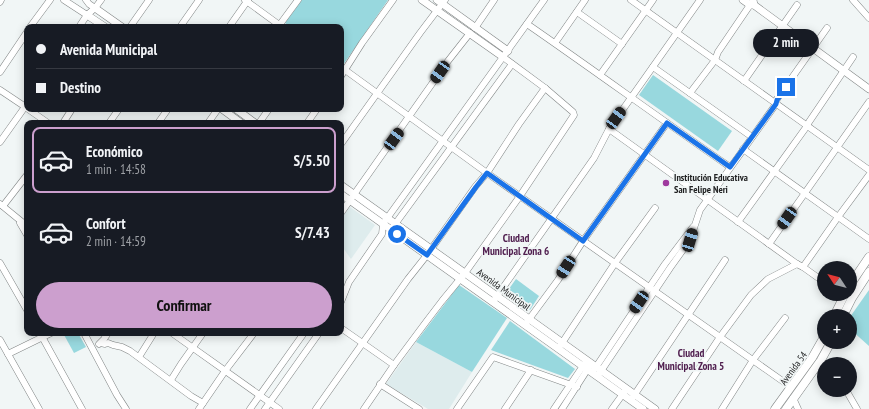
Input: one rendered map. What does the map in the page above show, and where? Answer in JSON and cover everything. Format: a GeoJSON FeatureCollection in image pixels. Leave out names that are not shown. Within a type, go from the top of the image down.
{"type":"FeatureCollection","features":[{"type":"Feature","properties":{"kind":"main road"},"geometry":{"type":"LineString","coordinates":[[857,275],[869,257]]}},
{"type":"Feature","properties":{"kind":"main road"},"geometry":{"type":"LineString","coordinates":[[846,309],[869,272]]}},
{"type":"Feature","properties":{"kind":"main road","name":"Avenida 54"},"geometry":{"type":"LineString","coordinates":[[775,409],[817,349]]}},
{"type":"Feature","properties":{"kind":"main road"},"geometry":{"type":"LineString","coordinates":[[786,409],[793,398],[817,370]]}},
{"type":"Feature","properties":{"kind":"street"},"geometry":{"type":"LineString","coordinates":[[32,24],[50,0]]}},
{"type":"Feature","properties":{"kind":"street"},"geometry":{"type":"LineString","coordinates":[[64,0],[101,24]]}},
{"type":"Feature","properties":{"kind":"street"},"geometry":{"type":"LineString","coordinates":[[86,0],[89,4],[118,24]]}},
{"type":"Feature","properties":{"kind":"street"},"geometry":{"type":"LineString","coordinates":[[81,24],[96,8],[101,0]]}},
{"type":"Feature","properties":{"kind":"street"},"geometry":{"type":"LineString","coordinates":[[132,24],[149,0]]}},
{"type":"Feature","properties":{"kind":"street"},"geometry":{"type":"LineString","coordinates":[[182,24],[199,0]]}},
{"type":"Feature","properties":{"kind":"street"},"geometry":{"type":"LineString","coordinates":[[231,24],[247,0],[277,24]]}},
{"type":"Feature","properties":{"kind":"street"},"geometry":{"type":"LineString","coordinates":[[281,24],[298,0]]}},
{"type":"Feature","properties":{"kind":"street"},"geometry":{"type":"LineString","coordinates":[[344,68],[393,0]]}},
{"type":"Feature","properties":{"kind":"street"},"geometry":{"type":"LineString","coordinates":[[364,409],[380,384],[462,276],[520,196],[574,115],[573,112],[545,88],[512,64],[506,54],[422,0]]}},
{"type":"Feature","properties":{"kind":"street"},"geometry":{"type":"LineString","coordinates":[[344,209],[448,61],[494,0]]}},
{"type":"Feature","properties":{"kind":"street"},"geometry":{"type":"LineString","coordinates":[[344,293],[348,282],[382,234],[385,221],[544,0]]}},
{"type":"Feature","properties":{"kind":"street"},"geometry":{"type":"LineString","coordinates":[[555,43],[585,0]]}},
{"type":"Feature","properties":{"kind":"street"},"geometry":{"type":"LineString","coordinates":[[631,0],[869,170]]}},
{"type":"Feature","properties":{"kind":"street"},"geometry":{"type":"LineString","coordinates":[[600,75],[653,0]]}},
{"type":"Feature","properties":{"kind":"street"},"geometry":{"type":"LineString","coordinates":[[495,299],[594,158],[609,129],[700,0]]}},
{"type":"Feature","properties":{"kind":"street"},"geometry":{"type":"LineString","coordinates":[[743,0],[753,2],[813,49],[869,89]]}},
{"type":"Feature","properties":{"kind":"street"},"geometry":{"type":"LineString","coordinates":[[853,0],[869,18]]}},
{"type":"Feature","properties":{"kind":"street"},"geometry":{"type":"LineString","coordinates":[[344,140],[437,10],[441,1],[472,31]]}},
{"type":"Feature","properties":{"kind":"street"},"geometry":{"type":"LineString","coordinates":[[690,93],[753,2]]}},
{"type":"Feature","properties":{"kind":"street"},"geometry":{"type":"LineString","coordinates":[[744,81],[782,25],[797,6]]}},
{"type":"Feature","properties":{"kind":"street"},"geometry":{"type":"LineString","coordinates":[[577,12],[622,44]]}},
{"type":"Feature","properties":{"kind":"street"},"geometry":{"type":"LineString","coordinates":[[527,24],[730,167]]}},
{"type":"Feature","properties":{"kind":"street"},"geometry":{"type":"LineString","coordinates":[[562,409],[577,386],[655,291],[690,240],[700,210],[828,28]]}},
{"type":"Feature","properties":{"kind":"street"},"geometry":{"type":"LineString","coordinates":[[0,72],[24,36]]}},
{"type":"Feature","properties":{"kind":"street"},"geometry":{"type":"LineString","coordinates":[[738,222],[807,126],[853,58]]}},
{"type":"Feature","properties":{"kind":"street"},"geometry":{"type":"LineString","coordinates":[[382,234],[394,227],[512,64]]}},
{"type":"Feature","properties":{"kind":"street"},"geometry":{"type":"LineString","coordinates":[[653,66],[752,137]]}},
{"type":"Feature","properties":{"kind":"street"},"geometry":{"type":"LineString","coordinates":[[344,70],[487,173],[791,387]]}},
{"type":"Feature","properties":{"kind":"street"},"geometry":{"type":"LineString","coordinates":[[316,409],[408,279],[487,173],[545,88]]}},
{"type":"Feature","properties":{"kind":"street"},"geometry":{"type":"LineString","coordinates":[[0,90],[24,105]]}},
{"type":"Feature","properties":{"kind":"street"},"geometry":{"type":"LineString","coordinates":[[769,244],[869,102]]}},
{"type":"Feature","properties":{"kind":"street"},"geometry":{"type":"LineString","coordinates":[[0,142],[24,111]]}},
{"type":"Feature","properties":{"kind":"street"},"geometry":{"type":"LineString","coordinates":[[34,112],[44,120]]}},
{"type":"Feature","properties":{"kind":"street"},"geometry":{"type":"LineString","coordinates":[[226,112],[237,120]]}},
{"type":"Feature","properties":{"kind":"street"},"geometry":{"type":"LineString","coordinates":[[240,112],[251,120]]}},
{"type":"Feature","properties":{"kind":"street"},"geometry":{"type":"LineString","coordinates":[[527,322],[667,123]]}},
{"type":"Feature","properties":{"kind":"street"},"geometry":{"type":"LineString","coordinates":[[609,129],[817,277]]}},
{"type":"Feature","properties":{"kind":"street"},"geometry":{"type":"LineString","coordinates":[[743,149],[869,239]]}},
{"type":"Feature","properties":{"kind":"street"},"geometry":{"type":"LineString","coordinates":[[803,267],[869,175]]}},
{"type":"Feature","properties":{"kind":"street"},"geometry":{"type":"LineString","coordinates":[[24,184],[2,205],[24,224]]}},
{"type":"Feature","properties":{"kind":"street","name":"Avenida Municipal"},"geometry":{"type":"LineString","coordinates":[[344,188],[352,197],[560,346],[625,392],[655,409]]}},
{"type":"Feature","properties":{"kind":"street","name":"Avenida Municipal"},"geometry":{"type":"LineString","coordinates":[[344,195],[352,197]]}},
{"type":"Feature","properties":{"kind":"street"},"geometry":{"type":"LineString","coordinates":[[560,346],[615,263],[655,208]]}},
{"type":"Feature","properties":{"kind":"street"},"geometry":{"type":"LineString","coordinates":[[17,218],[24,230]]}},
{"type":"Feature","properties":{"kind":"street"},"geometry":{"type":"LineString","coordinates":[[554,409],[571,384],[592,368],[695,224]]}},
{"type":"Feature","properties":{"kind":"street"},"geometry":{"type":"LineString","coordinates":[[633,397],[725,260]]}},
{"type":"Feature","properties":{"kind":"street"},"geometry":{"type":"LineString","coordinates":[[0,263],[24,305]]}},
{"type":"Feature","properties":{"kind":"street"},"geometry":{"type":"LineString","coordinates":[[672,409],[720,337],[752,296],[768,279],[797,264]]}},
{"type":"Feature","properties":{"kind":"street"},"geometry":{"type":"LineString","coordinates":[[344,285],[348,282]]}},
{"type":"Feature","properties":{"kind":"street"},"geometry":{"type":"LineString","coordinates":[[722,409],[753,360],[785,318]]}},
{"type":"Feature","properties":{"kind":"street"},"geometry":{"type":"LineString","coordinates":[[344,330],[394,365]]}},
{"type":"Feature","properties":{"kind":"street"},"geometry":{"type":"LineString","coordinates":[[8,354],[40,336]]}},
{"type":"Feature","properties":{"kind":"street"},"geometry":{"type":"LineString","coordinates":[[43,336],[82,409]]}},
{"type":"Feature","properties":{"kind":"street"},"geometry":{"type":"LineString","coordinates":[[86,336],[126,409]]}},
{"type":"Feature","properties":{"kind":"street"},"geometry":{"type":"LineString","coordinates":[[93,348],[101,343],[106,336]]}},
{"type":"Feature","properties":{"kind":"street"},"geometry":{"type":"LineString","coordinates":[[139,357],[152,336]]}},
{"type":"Feature","properties":{"kind":"street"},"geometry":{"type":"LineString","coordinates":[[176,336],[279,409]]}},
{"type":"Feature","properties":{"kind":"street"},"geometry":{"type":"LineString","coordinates":[[171,380],[201,336]]}},
{"type":"Feature","properties":{"kind":"street"},"geometry":{"type":"LineString","coordinates":[[101,343],[108,343],[130,351],[171,380],[201,406],[225,370],[252,336]]}},
{"type":"Feature","properties":{"kind":"street"},"geometry":{"type":"LineString","coordinates":[[250,409],[302,336]]}},
{"type":"Feature","properties":{"kind":"street"},"geometry":{"type":"LineString","coordinates":[[265,409],[317,336]]}},
{"type":"Feature","properties":{"kind":"street"},"geometry":{"type":"LineString","coordinates":[[0,340],[39,409]]}},
{"type":"Feature","properties":{"kind":"street"},"geometry":{"type":"LineString","coordinates":[[456,409],[493,357],[577,386]]}},
{"type":"Feature","properties":{"kind":"street"},"geometry":{"type":"LineString","coordinates":[[505,409],[531,370]]}},
{"type":"Feature","properties":{"kind":"street"},"geometry":{"type":"LineString","coordinates":[[380,384],[411,407],[420,409]]}},
{"type":"Feature","properties":{"kind":"street"},"geometry":{"type":"LineString","coordinates":[[612,409],[625,392]]}},
{"type":"Feature","properties":{"kind":"street","name":"Avenida Municipal"},"geometry":{"type":"LineString","coordinates":[[633,397],[643,409]]}},
{"type":"Feature","properties":{"kind":"street"},"geometry":{"type":"LineString","coordinates":[[850,397],[857,409]]}},
{"type":"Feature","properties":{"kind":"street"},"geometry":{"type":"LineString","coordinates":[[793,398],[798,409]]}},
{"type":"Feature","properties":{"kind":"shaded area"},"geometry":{"type":"Polygon","coordinates":[[[302,0],[388,0],[344,64],[344,24],[285,23],[302,0]]]}},
{"type":"Feature","properties":{"kind":"shaded area"},"geometry":{"type":"Polygon","coordinates":[[[653,75],[732,131],[718,151],[639,95],[653,75]]]}},
{"type":"Feature","properties":{"kind":"shaded area"},"geometry":{"type":"Polygon","coordinates":[[[350,207],[375,225],[351,259],[344,249],[344,215],[350,207]]]}},
{"type":"Feature","properties":{"kind":"shaded area"},"geometry":{"type":"Polygon","coordinates":[[[516,279],[539,296],[530,310],[506,293],[516,279]]]}},
{"type":"Feature","properties":{"kind":"shaded area"},"geometry":{"type":"Polygon","coordinates":[[[459,285],[507,318],[472,372],[416,342],[459,285]]]}},
{"type":"Feature","properties":{"kind":"shaded area"},"geometry":{"type":"Polygon","coordinates":[[[869,290],[869,346],[857,335],[857,309],[856,309],[869,290]]]}},
{"type":"Feature","properties":{"kind":"shaded area"},"geometry":{"type":"Polygon","coordinates":[[[510,321],[575,369],[568,378],[491,350],[510,321]]]}},
{"type":"Feature","properties":{"kind":"shaded area"},"geometry":{"type":"Polygon","coordinates":[[[65,336],[80,336],[86,347],[74,353],[65,336]]]}},
{"type":"Feature","properties":{"kind":"shaded area"},"geometry":{"type":"Polygon","coordinates":[[[416,342],[472,372],[449,409],[428,409],[386,384],[416,342]]]}},
{"type":"Feature","properties":{"kind":"place","name":"Institución Educativa San Felipe Neri"},"geometry":{"type":"Point","coordinates":[666,183]}},
{"type":"Feature","properties":{"kind":"district","name":"Ciudad Municipal Zona 6"},"geometry":{"type":"Point","coordinates":[516,244]}},
{"type":"Feature","properties":{"kind":"district","name":"Ciudad Municipal Zona 5"},"geometry":{"type":"Point","coordinates":[691,359]}},
{"type":"Feature","properties":{"kind":"route"},"geometry":{"type":"LineString","coordinates":[[397,234],[427,255],[434,243],[487,173],[583,241],[667,123],[730,167],[776,104],[786,87]]}}]}
